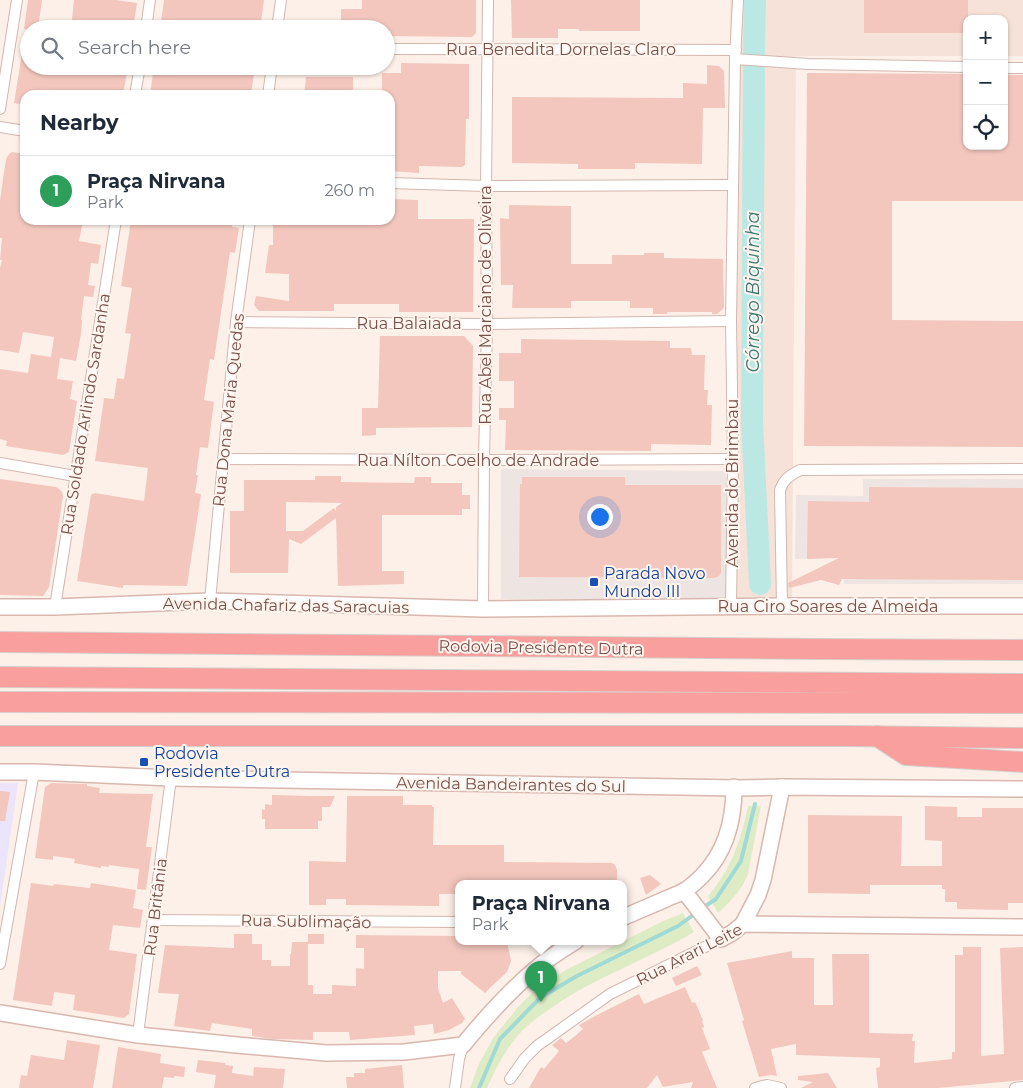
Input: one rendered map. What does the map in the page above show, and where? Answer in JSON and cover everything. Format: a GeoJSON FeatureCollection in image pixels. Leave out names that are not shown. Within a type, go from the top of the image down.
{"type":"FeatureCollection","features":[{"type":"Feature","properties":{"kind":"highway","name":"Rodovia Presidente Dutra"},"geometry":{"type":"LineString","coordinates":[[0,642],[1023,650]]}},
{"type":"Feature","properties":{"kind":"highway","name":"Rodovia Presidente Dutra"},"geometry":{"type":"LineString","coordinates":[[0,677],[1023,684]]}},
{"type":"Feature","properties":{"kind":"highway"},"geometry":{"type":"LineString","coordinates":[[0,702],[1023,703]]}},
{"type":"Feature","properties":{"kind":"highway"},"geometry":{"type":"LineString","coordinates":[[0,736],[878,736],[1023,738]]}},
{"type":"Feature","properties":{"kind":"highway"},"geometry":{"type":"LineString","coordinates":[[878,736],[906,755],[1023,762]]}},
{"type":"Feature","properties":{"kind":"street"},"geometry":{"type":"LineString","coordinates":[[0,110],[17,0]]}},
{"type":"Feature","properties":{"kind":"street"},"geometry":{"type":"LineString","coordinates":[[147,20],[150,0]]}},
{"type":"Feature","properties":{"kind":"street"},"geometry":{"type":"LineString","coordinates":[[278,20],[281,0]]}},
{"type":"Feature","properties":{"kind":"street","name":"Rua Abel Marciano de Oliveira"},"geometry":{"type":"LineString","coordinates":[[483,609],[488,0]]}},
{"type":"Feature","properties":{"kind":"street","name":"Avenida do Birimbau"},"geometry":{"type":"LineString","coordinates":[[731,606],[733,459],[731,321],[738,0]]}},
{"type":"Feature","properties":{"kind":"street","name":"Rua Benedita Dornelas Claro"},"geometry":{"type":"LineString","coordinates":[[395,49],[736,54],[752,60],[808,64],[963,67]]}},
{"type":"Feature","properties":{"kind":"street"},"geometry":{"type":"LineString","coordinates":[[1008,68],[1023,68]]}},
{"type":"Feature","properties":{"kind":"street"},"geometry":{"type":"LineString","coordinates":[[137,90],[139,75]]}},
{"type":"Feature","properties":{"kind":"street"},"geometry":{"type":"LineString","coordinates":[[269,90],[271,75]]}},
{"type":"Feature","properties":{"kind":"street"},"geometry":{"type":"LineString","coordinates":[[0,128],[20,130]]}},
{"type":"Feature","properties":{"kind":"street"},"geometry":{"type":"LineString","coordinates":[[395,183],[486,186],[734,185]]}},
{"type":"Feature","properties":{"kind":"street","name":"Rua Soldado Arlindo Sardanha"},"geometry":{"type":"LineString","coordinates":[[56,607],[115,225]]}},
{"type":"Feature","properties":{"kind":"street","name":"Rua Dona Maria Quedas"},"geometry":{"type":"LineString","coordinates":[[210,601],[236,322],[249,225]]}},
{"type":"Feature","properties":{"kind":"street","name":"Rua Balaiada"},"geometry":{"type":"LineString","coordinates":[[236,322],[486,324],[731,321]]}},
{"type":"Feature","properties":{"kind":"street","name":"Rua Nílton Coelho de Andrade"},"geometry":{"type":"LineString","coordinates":[[223,459],[733,459]]}},
{"type":"Feature","properties":{"kind":"street"},"geometry":{"type":"LineString","coordinates":[[0,464],[75,476]]}},
{"type":"Feature","properties":{"kind":"street"},"geometry":{"type":"LineString","coordinates":[[782,606],[780,490],[783,481],[790,475],[800,470],[1023,469]]}},
{"type":"Feature","properties":{"kind":"street","name":"Avenida Chafariz das Saracuias"},"geometry":{"type":"LineString","coordinates":[[0,607],[56,607],[210,601],[483,609]]}},
{"type":"Feature","properties":{"kind":"street","name":"Rua Ciro Soares de Almeida"},"geometry":{"type":"LineString","coordinates":[[483,609],[731,606],[1023,606]]}},
{"type":"Feature","properties":{"kind":"street","name":"Avenida Bandeirantes do Sul"},"geometry":{"type":"LineString","coordinates":[[0,772],[171,778],[734,787],[1023,789]]}},
{"type":"Feature","properties":{"kind":"street"},"geometry":{"type":"LineString","coordinates":[[0,964],[34,772]]}},
{"type":"Feature","properties":{"kind":"street","name":"Rua Britânia"},"geometry":{"type":"LineString","coordinates":[[138,1035],[171,778]]}},
{"type":"Feature","properties":{"kind":"street"},"geometry":{"type":"LineString","coordinates":[[743,924],[758,895],[763,880],[782,786]]}},
{"type":"Feature","properties":{"kind":"street"},"geometry":{"type":"LineString","coordinates":[[627,916],[688,896],[694,884],[714,862],[723,848],[729,831],[734,787]]}},
{"type":"Feature","properties":{"kind":"street"},"geometry":{"type":"LineString","coordinates":[[688,896],[721,939]]}},
{"type":"Feature","properties":{"kind":"street","name":"Rua Sublimação"},"geometry":{"type":"LineString","coordinates":[[153,920],[455,922]]}},
{"type":"Feature","properties":{"kind":"street","name":"Rua Arari Leite"},"geometry":{"type":"LineString","coordinates":[[510,1079],[525,1058],[537,1046],[610,994],[721,939],[743,924],[1023,927]]}},
{"type":"Feature","properties":{"kind":"street"},"geometry":{"type":"LineString","coordinates":[[455,1088],[459,1059],[464,1045],[483,1021],[538,967],[570,945]]}},
{"type":"Feature","properties":{"kind":"street"},"geometry":{"type":"LineString","coordinates":[[0,1013],[138,1035],[237,1046],[326,1053],[404,1052],[464,1045]]}},
{"type":"Feature","properties":{"kind":"street"},"geometry":{"type":"LineString","coordinates":[[755,1088],[767,1085],[781,1088]]}},
{"type":"Feature","properties":{"kind":"street"},"geometry":{"type":"LineString","coordinates":[[1015,1088],[1023,1087]]}},
{"type":"Feature","properties":{"kind":"shaded area"},"geometry":{"type":"Polygon","coordinates":[[[730,0],[1023,0],[1023,56],[1008,56],[1008,15],[963,15],[963,56],[796,56],[792,599],[728,601],[730,0]]]}},
{"type":"Feature","properties":{"kind":"shaded area"},"geometry":{"type":"Polygon","coordinates":[[[501,469],[726,471],[726,601],[501,599],[501,469]]]}},
{"type":"Feature","properties":{"kind":"shaded area"},"geometry":{"type":"Polygon","coordinates":[[[863,479],[1023,479],[1023,584],[844,584],[845,557],[795,559],[796,495],[863,496],[863,479]]]}},
{"type":"Feature","properties":{"kind":"shaded area"},"geometry":{"type":"Polygon","coordinates":[[[0,783],[18,783],[0,907],[0,783]]]}},
{"type":"Feature","properties":{"kind":"green space"},"geometry":{"type":"Polygon","coordinates":[[[748,806],[761,806],[748,874],[736,895],[718,913],[708,896],[723,876],[734,854],[748,806]]]}},
{"type":"Feature","properties":{"kind":"green space"},"geometry":{"type":"Polygon","coordinates":[[[683,913],[694,932],[571,995],[545,1012],[516,1038],[502,1058],[487,1088],[470,1088],[478,1066],[493,1038],[533,992],[564,971],[615,945],[627,945],[627,939],[683,913]]]}},
{"type":"Feature","properties":{"kind":"building"},"geometry":{"type":"Polygon","coordinates":[[[28,0],[42,0],[39,20],[25,20],[28,0]]]}},
{"type":"Feature","properties":{"kind":"building"},"geometry":{"type":"Polygon","coordinates":[[[74,0],[116,0],[137,3],[134,20],[72,20],[74,0]]]}},
{"type":"Feature","properties":{"kind":"building"},"geometry":{"type":"Polygon","coordinates":[[[164,0],[264,0],[261,20],[161,20],[164,0]]]}},
{"type":"Feature","properties":{"kind":"building"},"geometry":{"type":"Polygon","coordinates":[[[362,0],[476,0],[476,33],[472,37],[395,36],[395,20],[341,20],[341,9],[362,9],[362,0]]]}},
{"type":"Feature","properties":{"kind":"building"},"geometry":{"type":"Polygon","coordinates":[[[511,0],[640,0],[640,31],[558,29],[558,38],[512,38],[511,0]]]}},
{"type":"Feature","properties":{"kind":"building"},"geometry":{"type":"Polygon","coordinates":[[[864,0],[968,0],[968,15],[963,15],[963,33],[864,33],[864,0]]]}},
{"type":"Feature","properties":{"kind":"building"},"geometry":{"type":"Polygon","coordinates":[[[401,63],[469,64],[469,119],[466,119],[465,165],[462,167],[419,166],[419,173],[395,171],[395,90],[382,90],[382,75],[401,73],[401,63]]]}},
{"type":"Feature","properties":{"kind":"building"},"geometry":{"type":"Polygon","coordinates":[[[707,65],[719,66],[724,71],[725,108],[703,108],[702,164],[635,163],[635,169],[578,169],[578,164],[512,163],[512,97],[683,98],[683,83],[707,84],[707,65]]]}},
{"type":"Feature","properties":{"kind":"building"},"geometry":{"type":"Polygon","coordinates":[[[20,66],[20,75],[126,75],[124,90],[20,90],[20,104],[14,103],[20,66]]]}},
{"type":"Feature","properties":{"kind":"building"},"geometry":{"type":"Polygon","coordinates":[[[807,73],[963,74],[963,150],[1008,150],[1008,75],[1023,75],[1023,201],[892,201],[892,320],[1023,321],[1023,447],[804,446],[807,73]]]}},
{"type":"Feature","properties":{"kind":"building"},"geometry":{"type":"Polygon","coordinates":[[[153,75],[254,75],[252,90],[151,90],[153,75]]]}},
{"type":"Feature","properties":{"kind":"building"},"geometry":{"type":"Polygon","coordinates":[[[306,77],[353,77],[353,90],[305,90],[306,77]]]}},
{"type":"Feature","properties":{"kind":"building"},"geometry":{"type":"Polygon","coordinates":[[[12,152],[20,153],[20,225],[82,225],[79,241],[101,245],[98,264],[91,263],[88,285],[95,286],[93,297],[84,296],[81,334],[76,361],[60,358],[57,379],[73,381],[70,399],[77,401],[69,452],[63,455],[6,446],[7,441],[0,439],[0,369],[28,373],[31,354],[51,357],[54,337],[23,332],[19,353],[0,350],[0,268],[2,260],[0,260],[2,238],[0,238],[0,200],[6,159],[12,152]]]}},
{"type":"Feature","properties":{"kind":"building"},"geometry":{"type":"Polygon","coordinates":[[[395,199],[418,200],[418,219],[474,219],[473,312],[399,312],[399,304],[334,304],[334,311],[259,311],[254,305],[256,296],[289,301],[289,274],[265,273],[269,245],[273,245],[273,225],[395,225],[395,199]]]}},
{"type":"Feature","properties":{"kind":"building"},"geometry":{"type":"Polygon","coordinates":[[[509,205],[571,206],[571,264],[612,264],[612,255],[644,255],[644,253],[664,253],[664,258],[723,259],[723,309],[717,314],[712,314],[712,312],[667,312],[667,314],[653,314],[653,308],[630,308],[630,301],[571,301],[571,308],[512,308],[513,285],[501,285],[500,218],[509,219],[509,205]]]}},
{"type":"Feature","properties":{"kind":"building"},"geometry":{"type":"Polygon","coordinates":[[[130,225],[232,225],[232,227],[239,228],[235,253],[230,252],[214,360],[210,359],[204,400],[214,402],[208,448],[200,447],[195,493],[201,494],[187,586],[123,585],[123,588],[77,581],[91,495],[95,493],[144,501],[148,468],[95,461],[104,398],[114,399],[117,378],[124,379],[131,334],[125,333],[132,288],[121,286],[130,225]]]}},
{"type":"Feature","properties":{"kind":"building"},"geometry":{"type":"Polygon","coordinates":[[[380,336],[464,336],[473,346],[472,427],[376,428],[376,435],[362,436],[362,408],[378,408],[380,336]]]}},
{"type":"Feature","properties":{"kind":"building"},"geometry":{"type":"Polygon","coordinates":[[[521,339],[670,341],[670,348],[691,348],[692,355],[705,355],[704,390],[708,390],[707,405],[712,405],[711,445],[651,444],[651,451],[505,450],[506,420],[499,420],[499,408],[514,408],[514,381],[499,381],[499,353],[521,353],[521,339]]]}},
{"type":"Feature","properties":{"kind":"building"},"geometry":{"type":"Polygon","coordinates":[[[315,476],[341,476],[341,482],[414,483],[415,477],[431,477],[431,483],[462,483],[462,495],[470,495],[470,509],[462,509],[462,515],[382,515],[382,571],[404,571],[404,584],[338,586],[336,518],[301,544],[289,539],[288,573],[230,573],[230,511],[244,511],[244,480],[315,480],[315,476]],[[286,502],[286,531],[303,531],[334,508],[336,511],[336,507],[342,503],[286,502]]]}},
{"type":"Feature","properties":{"kind":"building"},"geometry":{"type":"Polygon","coordinates":[[[522,477],[625,477],[625,485],[721,485],[721,573],[714,578],[519,577],[520,484],[522,484],[522,477]]]}},
{"type":"Feature","properties":{"kind":"building"},"geometry":{"type":"Polygon","coordinates":[[[0,479],[56,487],[62,492],[63,496],[49,587],[43,596],[0,595],[0,479]]]}},
{"type":"Feature","properties":{"kind":"building"},"geometry":{"type":"Polygon","coordinates":[[[869,487],[1023,488],[1023,580],[842,579],[839,585],[821,580],[789,588],[788,583],[839,558],[807,559],[808,501],[869,502],[869,487]]]}},
{"type":"Feature","properties":{"kind":"building"},"geometry":{"type":"Polygon","coordinates":[[[51,783],[87,784],[87,786],[100,788],[99,793],[153,794],[146,847],[152,847],[146,890],[137,889],[139,869],[109,865],[109,867],[101,866],[101,868],[74,863],[75,859],[53,856],[53,860],[35,858],[45,787],[51,783]]]}},
{"type":"Feature","properties":{"kind":"building"},"geometry":{"type":"Polygon","coordinates":[[[0,791],[10,792],[5,821],[0,821],[0,791]]]}},
{"type":"Feature","properties":{"kind":"building"},"geometry":{"type":"Polygon","coordinates":[[[272,795],[335,796],[330,807],[322,807],[322,821],[318,821],[318,829],[265,829],[262,809],[265,810],[265,804],[272,805],[272,795]]]}},
{"type":"Feature","properties":{"kind":"building"},"geometry":{"type":"Polygon","coordinates":[[[347,796],[403,796],[403,805],[432,805],[434,807],[433,845],[504,845],[504,862],[612,863],[617,870],[617,880],[455,880],[455,894],[439,894],[439,906],[346,905],[346,899],[326,899],[326,905],[309,905],[309,861],[346,862],[347,796]]]}},
{"type":"Feature","properties":{"kind":"building"},"geometry":{"type":"Polygon","coordinates":[[[925,806],[957,807],[957,817],[982,817],[982,808],[1023,808],[1023,903],[1008,903],[1008,910],[957,909],[957,902],[945,902],[945,889],[942,889],[942,885],[870,885],[870,894],[808,893],[808,815],[902,816],[901,866],[942,866],[942,841],[925,840],[925,806]]]}},
{"type":"Feature","properties":{"kind":"building"},"geometry":{"type":"Polygon","coordinates":[[[650,875],[661,884],[646,895],[640,878],[650,875]]]}},
{"type":"Feature","properties":{"kind":"building"},"geometry":{"type":"Polygon","coordinates":[[[31,883],[90,888],[91,883],[136,890],[133,908],[143,910],[140,928],[113,925],[109,950],[137,954],[129,1014],[124,1018],[73,1010],[75,995],[54,992],[52,1006],[13,1000],[31,883]]]}},
{"type":"Feature","properties":{"kind":"building"},"geometry":{"type":"Polygon","coordinates":[[[234,934],[252,934],[252,944],[262,944],[262,960],[271,960],[271,966],[290,966],[292,942],[308,942],[308,985],[313,985],[313,994],[332,994],[332,985],[356,986],[356,968],[364,969],[364,948],[356,948],[356,935],[455,936],[455,945],[508,945],[511,961],[507,972],[485,993],[461,974],[461,971],[438,971],[438,988],[443,1003],[452,998],[465,1019],[462,1023],[449,1030],[434,1034],[433,1024],[414,1026],[415,1035],[350,1040],[349,1032],[313,1032],[313,1040],[272,1039],[252,1036],[252,1029],[212,1023],[210,1031],[174,1026],[179,994],[158,993],[165,945],[234,948],[234,934]]]}},
{"type":"Feature","properties":{"kind":"building"},"geometry":{"type":"Polygon","coordinates":[[[308,934],[324,934],[324,944],[308,944],[308,934]]]}},
{"type":"Feature","properties":{"kind":"building"},"geometry":{"type":"Polygon","coordinates":[[[963,947],[981,947],[981,1056],[1004,1054],[1000,948],[1023,947],[1023,1080],[938,1088],[878,1088],[876,1068],[880,1067],[880,1058],[796,1055],[796,1044],[771,1049],[777,1076],[759,1077],[727,963],[792,951],[792,958],[814,958],[814,1005],[833,1005],[832,954],[869,954],[869,1033],[913,1034],[912,1041],[915,1041],[914,1063],[952,1059],[952,1052],[955,1052],[955,955],[963,955],[963,947]]]}},
{"type":"Feature","properties":{"kind":"building"},"geometry":{"type":"Polygon","coordinates":[[[697,966],[702,975],[676,986],[672,978],[697,966]]]}},
{"type":"Feature","properties":{"kind":"building"},"geometry":{"type":"Polygon","coordinates":[[[685,987],[692,1003],[695,1002],[703,1020],[704,1027],[702,1028],[710,1049],[702,1052],[717,1088],[691,1088],[693,1082],[663,1087],[657,1075],[647,1088],[529,1088],[541,1067],[544,1069],[559,1051],[552,1045],[561,1038],[566,1043],[583,1029],[579,1025],[639,994],[644,1004],[685,987]]]}},
{"type":"Feature","properties":{"kind":"building"},"geometry":{"type":"Polygon","coordinates":[[[67,1040],[100,1045],[93,1088],[19,1088],[21,1075],[27,1076],[31,1055],[64,1060],[67,1040]]]}},
{"type":"Feature","properties":{"kind":"building"},"geometry":{"type":"Polygon","coordinates":[[[118,1047],[161,1054],[160,1063],[185,1067],[184,1077],[164,1077],[162,1088],[112,1088],[118,1047]]]}},
{"type":"Feature","properties":{"kind":"building"},"geometry":{"type":"Polygon","coordinates":[[[198,1060],[225,1063],[225,1065],[233,1066],[232,1073],[253,1076],[254,1067],[285,1069],[283,1088],[214,1088],[216,1075],[196,1072],[198,1060]]]}},
{"type":"Feature","properties":{"kind":"building"},"geometry":{"type":"Polygon","coordinates":[[[402,1065],[404,1088],[347,1088],[346,1077],[354,1077],[354,1073],[365,1073],[365,1069],[402,1065]]]}},
{"type":"Feature","properties":{"kind":"building"},"geometry":{"type":"Polygon","coordinates":[[[828,1073],[837,1088],[801,1088],[813,1082],[798,1080],[798,1076],[828,1073]]]}},
{"type":"Feature","properties":{"kind":"waterway","name":"Córrego Biquinha"},"geometry":{"type":"LineString","coordinates":[[755,0],[752,422],[760,584]]}},
{"type":"Feature","properties":{"kind":"waterway","name":"Córrego Biquinha"},"geometry":{"type":"LineString","coordinates":[[701,909],[716,899],[741,861],[755,804]]}},
{"type":"Feature","properties":{"kind":"waterway","name":"Córrego Biquinha"},"geometry":{"type":"LineString","coordinates":[[479,1088],[500,1039],[540,998],[575,977],[678,926],[696,913]]}},
{"type":"Feature","properties":{"kind":"place","name":"Parada Novo Mundo III"},"geometry":{"type":"Point","coordinates":[594,582]}},
{"type":"Feature","properties":{"kind":"place","name":"Rodovia Presidente Dutra"},"geometry":{"type":"Point","coordinates":[144,762]}},
{"type":"Feature","properties":{"kind":"place","name":"Praça Nirvana"},"geometry":{"type":"Point","coordinates":[541,1002]}}]}
